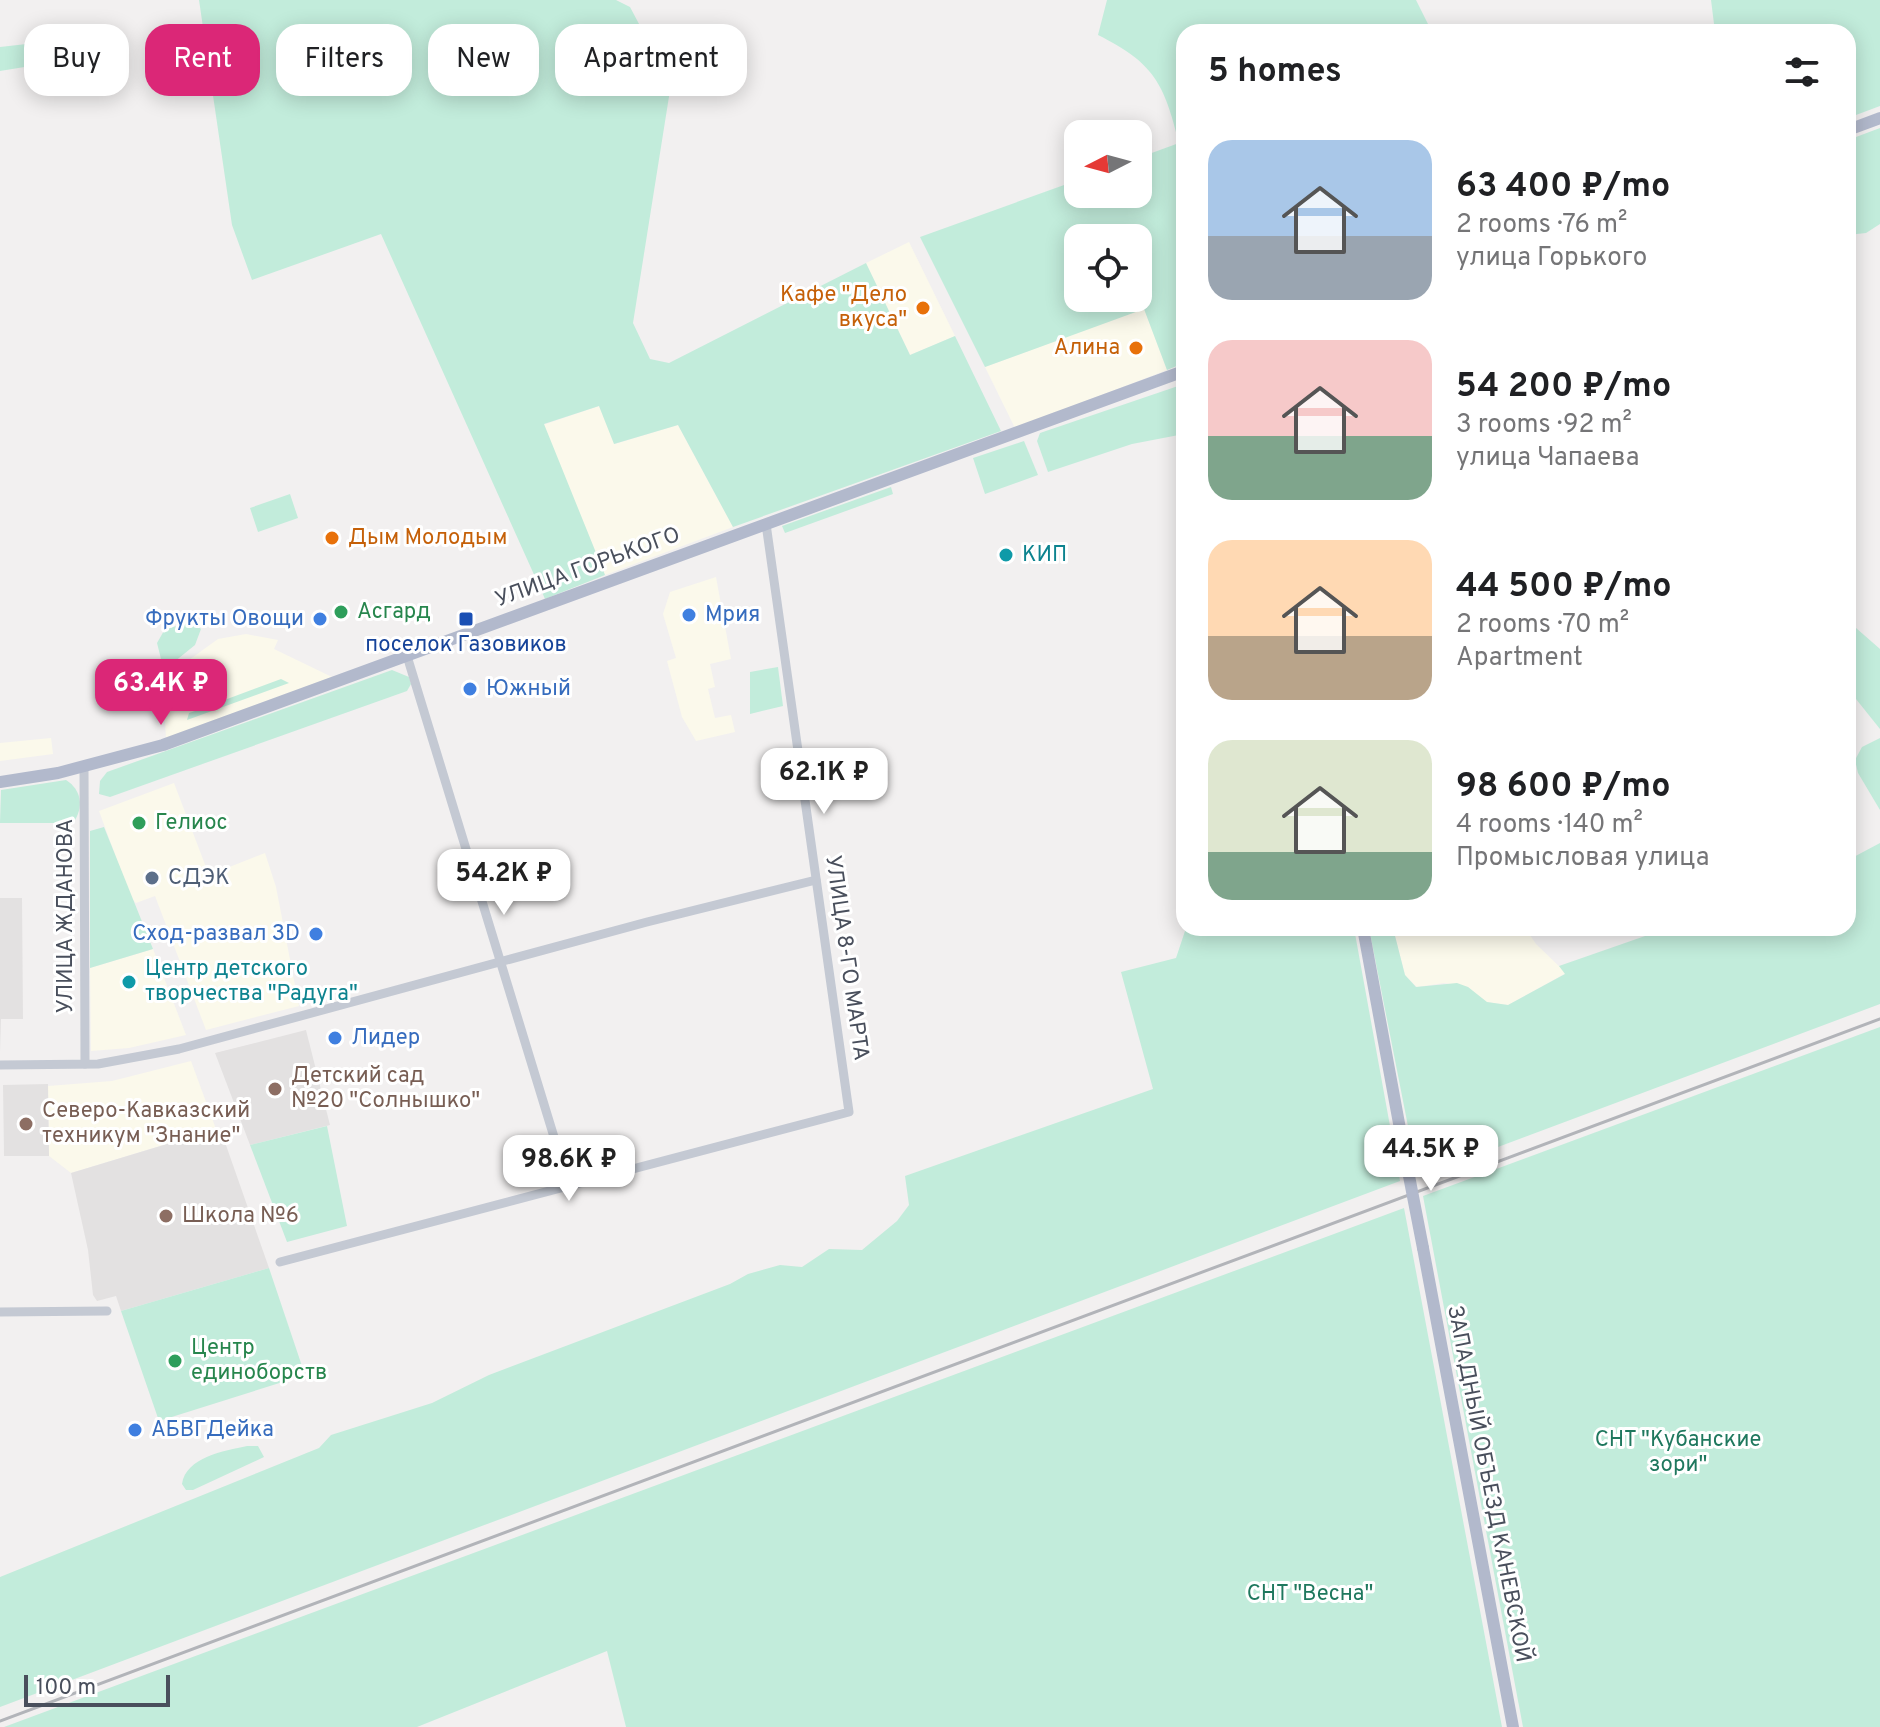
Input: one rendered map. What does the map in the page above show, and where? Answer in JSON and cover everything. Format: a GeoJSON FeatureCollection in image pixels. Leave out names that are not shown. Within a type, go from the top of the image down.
{"type":"FeatureCollection","features":[{"type":"Feature","properties":{"kind":"main road"},"geometry":{"type":"LineString","coordinates":[[1856,127],[1880,118]]}},
{"type":"Feature","properties":{"kind":"main road","name":"УЛИЦА ГОРЬКОГО"},"geometry":{"type":"LineString","coordinates":[[0,782],[84,767],[163,745],[1176,374]]}},
{"type":"Feature","properties":{"kind":"main road","name":"ЗАПАДНЫЙ ОБЪЕЗД КАНЕВСКОЙ"},"geometry":{"type":"LineString","coordinates":[[1364,936],[1513,1727]]}},
{"type":"Feature","properties":{"kind":"street","name":"УЛИЦА 8-ГО МАРТА"},"geometry":{"type":"LineString","coordinates":[[569,1186],[849,1112],[766,524]]}},
{"type":"Feature","properties":{"kind":"street"},"geometry":{"type":"LineString","coordinates":[[280,1262],[569,1186],[407,656]]}},
{"type":"Feature","properties":{"kind":"street","name":"УЛИЦА ЖДАНОВА"},"geometry":{"type":"LineString","coordinates":[[84,767],[85,1064]]}},
{"type":"Feature","properties":{"kind":"street"},"geometry":{"type":"LineString","coordinates":[[0,1065],[127,1060],[199,1044],[816,880]]}},
{"type":"Feature","properties":{"kind":"street"},"geometry":{"type":"LineString","coordinates":[[0,1312],[107,1311]]}},
{"type":"Feature","properties":{"kind":"shaded area"},"geometry":{"type":"Polygon","coordinates":[[[909,242],[955,336],[910,355],[866,263],[909,242]]]}},
{"type":"Feature","properties":{"kind":"shaded area"},"geometry":{"type":"Polygon","coordinates":[[[1133,312],[1145,312],[1167,370],[1015,428],[985,367],[1133,312]]]}},
{"type":"Feature","properties":{"kind":"shaded area"},"geometry":{"type":"Polygon","coordinates":[[[599,406],[615,444],[678,425],[733,527],[605,575],[543,425],[599,406]]]}},
{"type":"Feature","properties":{"kind":"shaded area"},"geometry":{"type":"Polygon","coordinates":[[[716,577],[731,659],[710,664],[715,687],[708,689],[715,718],[731,715],[735,732],[696,741],[682,717],[667,661],[676,658],[663,614],[670,592],[716,577]]]}},
{"type":"Feature","properties":{"kind":"shaded area"},"geometry":{"type":"Polygon","coordinates":[[[246,634],[278,640],[274,649],[332,677],[166,739],[164,702],[182,665],[218,639],[246,634]]]}},
{"type":"Feature","properties":{"kind":"shaded area"},"geometry":{"type":"Polygon","coordinates":[[[51,738],[53,754],[0,761],[0,743],[51,738]]]}},
{"type":"Feature","properties":{"kind":"shaded area"},"geometry":{"type":"Polygon","coordinates":[[[174,783],[209,875],[265,853],[276,887],[299,1006],[206,1030],[155,896],[136,903],[131,898],[99,811],[174,783]]]}},
{"type":"Feature","properties":{"kind":"shaded area"},"geometry":{"type":"Polygon","coordinates":[[[0,898],[22,898],[23,1019],[1,1019],[0,1052],[0,898]]]}},
{"type":"Feature","properties":{"kind":"shaded area"},"geometry":{"type":"Polygon","coordinates":[[[1395,936],[1530,936],[1566,973],[1508,1005],[1486,1002],[1468,987],[1444,983],[1417,987],[1405,975],[1395,936]]]}},
{"type":"Feature","properties":{"kind":"shaded area"},"geometry":{"type":"Polygon","coordinates":[[[153,949],[186,1035],[129,1048],[91,1051],[90,968],[153,949]]]}},
{"type":"Feature","properties":{"kind":"shaded area","name":"Детский сад №20 \"Солнышко\""},"geometry":{"type":"Polygon","coordinates":[[[306,1030],[330,1125],[250,1145],[215,1053],[306,1030]]]}},
{"type":"Feature","properties":{"kind":"shaded area"},"geometry":{"type":"Polygon","coordinates":[[[191,1061],[216,1129],[71,1173],[49,1156],[48,1086],[112,1081],[191,1061]]]}},
{"type":"Feature","properties":{"kind":"shaded area","name":"Северо-Кавказский техникум \"Знание\""},"geometry":{"type":"Polygon","coordinates":[[[48,1084],[49,1156],[4,1156],[3,1085],[48,1084]]]}},
{"type":"Feature","properties":{"kind":"shaded area","name":"Школа №6"},"geometry":{"type":"Polygon","coordinates":[[[220,1128],[269,1268],[121,1311],[116,1296],[97,1301],[93,1295],[88,1250],[71,1173],[220,1128]]]}},
{"type":"Feature","properties":{"kind":"green space"},"geometry":{"type":"Polygon","coordinates":[[[199,0],[616,0],[630,7],[639,24],[555,24],[555,96],[669,96],[633,323],[650,359],[669,363],[866,263],[910,355],[955,336],[1001,431],[733,527],[678,425],[614,444],[599,406],[544,424],[605,575],[545,599],[381,234],[252,280],[232,225],[213,96],[260,96],[260,24],[203,24],[199,0]]]}},
{"type":"Feature","properties":{"kind":"green space"},"geometry":{"type":"Polygon","coordinates":[[[1107,0],[1416,0],[1428,24],[1176,24],[1176,133],[1162,90],[1132,55],[1098,35],[1107,0]]]}},
{"type":"Feature","properties":{"kind":"green space"},"geometry":{"type":"Polygon","coordinates":[[[1711,0],[1880,0],[1880,106],[1856,115],[1856,24],[1714,24],[1711,0]]]}},
{"type":"Feature","properties":{"kind":"green space"},"geometry":{"type":"Polygon","coordinates":[[[24,44],[24,67],[0,71],[0,47],[24,44]]]}},
{"type":"Feature","properties":{"kind":"green space"},"geometry":{"type":"Polygon","coordinates":[[[1880,128],[1880,224],[1866,233],[1856,234],[1856,137],[1880,128]]]}},
{"type":"Feature","properties":{"kind":"green space"},"geometry":{"type":"Polygon","coordinates":[[[1176,144],[1176,366],[1167,370],[1145,312],[1152,312],[1152,224],[1064,224],[1064,312],[1136,312],[985,367],[920,237],[1064,185],[1064,208],[1152,208],[1152,153],[1176,144]]]}},
{"type":"Feature","properties":{"kind":"green space"},"geometry":{"type":"Polygon","coordinates":[[[1176,387],[1176,436],[1132,444],[1048,472],[1037,441],[1040,433],[1176,387]]]}},
{"type":"Feature","properties":{"kind":"green space"},"geometry":{"type":"Polygon","coordinates":[[[1024,441],[1038,475],[985,494],[973,458],[1024,441]]]}},
{"type":"Feature","properties":{"kind":"green space"},"geometry":{"type":"Polygon","coordinates":[[[891,487],[893,494],[785,533],[782,526],[891,487]]]}},
{"type":"Feature","properties":{"kind":"green space"},"geometry":{"type":"Polygon","coordinates":[[[290,494],[298,518],[258,532],[250,508],[290,494]]]}},
{"type":"Feature","properties":{"kind":"green space"},"geometry":{"type":"Polygon","coordinates":[[[193,622],[201,629],[195,645],[174,662],[161,659],[157,643],[165,629],[193,622]]]}},
{"type":"Feature","properties":{"kind":"green space"},"geometry":{"type":"Polygon","coordinates":[[[1856,628],[1880,649],[1880,729],[1856,699],[1856,628]]]}},
{"type":"Feature","properties":{"kind":"green space"},"geometry":{"type":"Polygon","coordinates":[[[778,667],[783,706],[750,714],[750,672],[778,667]]]}},
{"type":"Feature","properties":{"kind":"green space"},"geometry":{"type":"Polygon","coordinates":[[[392,670],[409,677],[411,684],[407,691],[110,797],[99,794],[100,781],[107,772],[392,670]]]}},
{"type":"Feature","properties":{"kind":"green space"},"geometry":{"type":"Polygon","coordinates":[[[281,679],[289,683],[187,720],[189,713],[281,679]]]}},
{"type":"Feature","properties":{"kind":"green space"},"geometry":{"type":"Polygon","coordinates":[[[1880,738],[1880,810],[1858,773],[1856,758],[1862,747],[1880,738]]]}},
{"type":"Feature","properties":{"kind":"green space"},"geometry":{"type":"Polygon","coordinates":[[[66,780],[80,800],[73,823],[0,823],[1,790],[66,780]]]}},
{"type":"Feature","properties":{"kind":"green space"},"geometry":{"type":"Polygon","coordinates":[[[104,827],[153,949],[90,968],[90,831],[104,827]]]}},
{"type":"Feature","properties":{"kind":"green space"},"geometry":{"type":"Polygon","coordinates":[[[1880,843],[1880,1004],[1418,1177],[1371,936],[1395,936],[1405,975],[1416,987],[1457,983],[1468,987],[1487,1002],[1508,1005],[1565,974],[1559,966],[1645,936],[1856,936],[1856,856],[1880,843]]]}},
{"type":"Feature","properties":{"kind":"green space"},"geometry":{"type":"Polygon","coordinates":[[[1183,936],[1355,936],[1400,1181],[0,1707],[0,1577],[319,1448],[331,1435],[432,1403],[489,1375],[730,1284],[748,1274],[780,1265],[802,1267],[829,1249],[862,1250],[897,1221],[909,1205],[905,1176],[1153,1089],[1121,972],[1176,958],[1183,936]]]}},
{"type":"Feature","properties":{"kind":"green space","name":"СНТ \"Кубанские зори\""},"geometry":{"type":"Polygon","coordinates":[[[1880,1027],[1880,1727],[1523,1727],[1423,1196],[1880,1027]]]}},
{"type":"Feature","properties":{"kind":"green space"},"geometry":{"type":"Polygon","coordinates":[[[327,1126],[347,1226],[287,1242],[250,1145],[327,1126]]]}},
{"type":"Feature","properties":{"kind":"green space","name":"СНТ \"Весна\""},"geometry":{"type":"Polygon","coordinates":[[[1404,1208],[1502,1727],[626,1727],[607,1651],[417,1727],[4,1727],[1404,1208]]]}},
{"type":"Feature","properties":{"kind":"green space"},"geometry":{"type":"Polygon","coordinates":[[[269,1268],[305,1375],[159,1421],[121,1311],[269,1268]]]}},
{"type":"Feature","properties":{"kind":"green space"},"geometry":{"type":"Polygon","coordinates":[[[247,1446],[258,1446],[264,1457],[193,1490],[186,1490],[182,1484],[185,1475],[198,1461],[247,1446]]]}},
{"type":"Feature","properties":{"kind":"railway"},"geometry":{"type":"LineString","coordinates":[[0,1721],[1880,1019]]}},
{"type":"Feature","properties":{"kind":"place","name":"Кафе \"Дело вкуса\""},"geometry":{"type":"Point","coordinates":[923,308]}},
{"type":"Feature","properties":{"kind":"place","name":"Алина"},"geometry":{"type":"Point","coordinates":[1136,348]}},
{"type":"Feature","properties":{"kind":"place","name":"Дым Молодым"},"geometry":{"type":"Point","coordinates":[332,538]}},
{"type":"Feature","properties":{"kind":"place","name":"КИП"},"geometry":{"type":"Point","coordinates":[1006,555]}},
{"type":"Feature","properties":{"kind":"place","name":"Асгард"},"geometry":{"type":"Point","coordinates":[341,612]}},
{"type":"Feature","properties":{"kind":"place","name":"Мрия"},"geometry":{"type":"Point","coordinates":[689,615]}},
{"type":"Feature","properties":{"kind":"place","name":"Фрукты Овощи"},"geometry":{"type":"Point","coordinates":[320,619]}},
{"type":"Feature","properties":{"kind":"place","name":"поселок Газовиков"},"geometry":{"type":"Point","coordinates":[466,619]}},
{"type":"Feature","properties":{"kind":"place","name":"Южный"},"geometry":{"type":"Point","coordinates":[470,689]}},
{"type":"Feature","properties":{"kind":"place","name":"Гелиос"},"geometry":{"type":"Point","coordinates":[139,823]}},
{"type":"Feature","properties":{"kind":"place","name":"СДЭК"},"geometry":{"type":"Point","coordinates":[152,878]}},
{"type":"Feature","properties":{"kind":"place","name":"Сход-развал 3D"},"geometry":{"type":"Point","coordinates":[316,934]}},
{"type":"Feature","properties":{"kind":"place","name":"Центр детского творчества \"Радуга\""},"geometry":{"type":"Point","coordinates":[129,982]}},
{"type":"Feature","properties":{"kind":"place","name":"Лидер"},"geometry":{"type":"Point","coordinates":[335,1038]}},
{"type":"Feature","properties":{"kind":"place","name":"Детский сад №20 \"Солнышко\""},"geometry":{"type":"Point","coordinates":[275,1089]}},
{"type":"Feature","properties":{"kind":"place","name":"Северо-Кавказский техникум \"Знание\""},"geometry":{"type":"Point","coordinates":[26,1124]}},
{"type":"Feature","properties":{"kind":"place","name":"Школа №6"},"geometry":{"type":"Point","coordinates":[166,1216]}},
{"type":"Feature","properties":{"kind":"place","name":"Центр единоборств"},"geometry":{"type":"Point","coordinates":[175,1361]}},
{"type":"Feature","properties":{"kind":"place","name":"АБВГДейка"},"geometry":{"type":"Point","coordinates":[135,1430]}}]}
